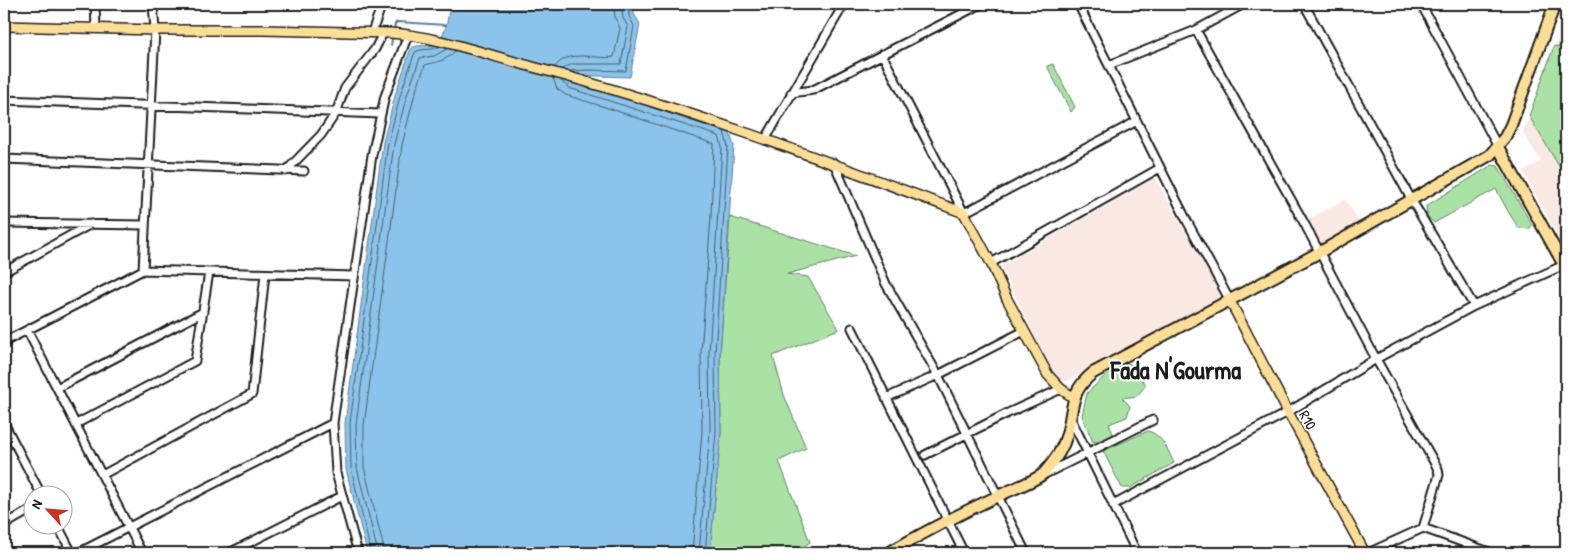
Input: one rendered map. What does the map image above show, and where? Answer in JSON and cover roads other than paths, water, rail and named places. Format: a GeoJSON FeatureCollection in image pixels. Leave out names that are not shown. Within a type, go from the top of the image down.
{"type":"FeatureCollection","features":[{"type":"Feature","properties":{"kind":"highway"},"geometry":{"type":"LineString","coordinates":[[893,552],[948,520],[1042,475],[1055,460],[1061,449],[1074,398],[1082,383],[1093,373],[1320,252],[1411,198],[1481,161],[1498,147],[1511,125],[1556,4]]}},
{"type":"Feature","properties":{"kind":"highway"},"geometry":{"type":"LineString","coordinates":[[1498,147],[1565,267]]}},
{"type":"Feature","properties":{"kind":"main road"},"geometry":{"type":"LineString","coordinates":[[4,26],[155,30],[372,32],[408,35],[574,78],[834,163],[964,213],[1048,375],[1061,389],[1074,398]]}},
{"type":"Feature","properties":{"kind":"main road","name":"R10"},"geometry":{"type":"LineString","coordinates":[[1229,299],[1288,412],[1367,553]]}},
{"type":"Feature","properties":{"kind":"street"},"geometry":{"type":"LineString","coordinates":[[95,4],[96,28]]}},
{"type":"Feature","properties":{"kind":"street"},"geometry":{"type":"LineString","coordinates":[[143,270],[155,30],[153,4]]}},
{"type":"Feature","properties":{"kind":"street"},"geometry":{"type":"LineString","coordinates":[[372,32],[382,4]]}},
{"type":"Feature","properties":{"kind":"street"},"geometry":{"type":"LineString","coordinates":[[766,140],[791,93],[844,4]]}},
{"type":"Feature","properties":{"kind":"street"},"geometry":{"type":"LineString","coordinates":[[791,93],[814,90],[981,4]]}},
{"type":"Feature","properties":{"kind":"street"},"geometry":{"type":"LineString","coordinates":[[1078,4],[1160,168],[1229,299]]}},
{"type":"Feature","properties":{"kind":"street"},"geometry":{"type":"LineString","coordinates":[[1109,65],[1196,30],[1244,4]]}},
{"type":"Feature","properties":{"kind":"street"},"geometry":{"type":"LineString","coordinates":[[1304,4],[1411,198],[1474,306]]}},
{"type":"Feature","properties":{"kind":"street"},"geometry":{"type":"LineString","coordinates":[[1421,4],[1498,147]]}},
{"type":"Feature","properties":{"kind":"street"},"geometry":{"type":"LineString","coordinates":[[1196,30],[1320,252],[1376,359],[1439,472],[1423,528]]}},
{"type":"Feature","properties":{"kind":"street"},"geometry":{"type":"LineString","coordinates":[[286,171],[321,135],[336,113],[345,88],[390,33]]}},
{"type":"Feature","properties":{"kind":"street"},"geometry":{"type":"LineString","coordinates":[[358,553],[336,473],[333,423],[372,155],[385,96],[408,35]]}},
{"type":"Feature","properties":{"kind":"street"},"geometry":{"type":"LineString","coordinates":[[882,54],[964,213],[1137,121]]}},
{"type":"Feature","properties":{"kind":"street"},"geometry":{"type":"LineString","coordinates":[[4,100],[381,114]]}},
{"type":"Feature","properties":{"kind":"street"},"geometry":{"type":"LineString","coordinates":[[4,159],[304,171]]}},
{"type":"Feature","properties":{"kind":"street"},"geometry":{"type":"LineString","coordinates":[[834,163],[886,284],[938,376],[1024,552]]}},
{"type":"Feature","properties":{"kind":"street"},"geometry":{"type":"LineString","coordinates":[[991,263],[1160,168]]}},
{"type":"Feature","properties":{"kind":"street"},"geometry":{"type":"LineString","coordinates":[[4,223],[145,225]]}},
{"type":"Feature","properties":{"kind":"street"},"geometry":{"type":"LineString","coordinates":[[4,272],[93,223]]}},
{"type":"Feature","properties":{"kind":"street"},"geometry":{"type":"LineString","coordinates":[[1113,504],[1288,412],[1376,359],[1474,306],[1565,267]]}},
{"type":"Feature","properties":{"kind":"street"},"geometry":{"type":"LineString","coordinates":[[4,342],[143,270],[354,276]]}},
{"type":"Feature","properties":{"kind":"street"},"geometry":{"type":"LineString","coordinates":[[76,424],[195,361],[209,272]]}},
{"type":"Feature","properties":{"kind":"street"},"geometry":{"type":"LineString","coordinates":[[102,475],[252,394],[265,274]]}},
{"type":"Feature","properties":{"kind":"street"},"geometry":{"type":"LineString","coordinates":[[57,388],[203,312]]}},
{"type":"Feature","properties":{"kind":"street"},"geometry":{"type":"LineString","coordinates":[[852,328],[964,553]]}},
{"type":"Feature","properties":{"kind":"street"},"geometry":{"type":"LineString","coordinates":[[27,330],[142,553]]}},
{"type":"Feature","properties":{"kind":"street"},"geometry":{"type":"LineString","coordinates":[[886,398],[938,376],[1024,331]]}},
{"type":"Feature","properties":{"kind":"street"},"geometry":{"type":"LineString","coordinates":[[925,455],[1008,413],[1061,389]]}},
{"type":"Feature","properties":{"kind":"street"},"geometry":{"type":"LineString","coordinates":[[1070,418],[1137,553]]}},
{"type":"Feature","properties":{"kind":"street"},"geometry":{"type":"LineString","coordinates":[[1042,475],[1153,420]]}},
{"type":"Feature","properties":{"kind":"street"},"geometry":{"type":"LineString","coordinates":[[4,423],[36,484]]}},
{"type":"Feature","properties":{"kind":"street"},"geometry":{"type":"LineString","coordinates":[[78,553],[333,423]]}},
{"type":"Feature","properties":{"kind":"street"},"geometry":{"type":"LineString","coordinates":[[229,553],[342,496]]}},
{"type":"Feature","properties":{"kind":"street"},"geometry":{"type":"LineString","coordinates":[[4,525],[22,515]]}},
{"type":"Feature","properties":{"kind":"street"},"geometry":{"type":"LineString","coordinates":[[1367,553],[1423,528],[1492,553]]}},
{"type":"Feature","properties":{"kind":"street"},"geometry":{"type":"LineString","coordinates":[[62,534],[72,553]]}},
{"type":"Feature","properties":{"kind":"water"},"geometry":{"type":"Polygon","coordinates":[[[450,4],[633,4],[634,14],[640,24],[630,77],[567,75],[728,127],[734,146],[720,354],[721,432],[710,553],[367,553],[346,469],[345,423],[383,142],[396,92],[411,48],[431,45],[440,39],[447,21],[450,4]]]}},
{"type":"Feature","properties":{"kind":"waterway"},"geometry":{"type":"LineString","coordinates":[[394,31],[397,22],[446,25]]}},
{"type":"Feature","properties":{"kind":"waterway"},"geometry":{"type":"LineString","coordinates":[[391,45],[393,35]]}},
{"type":"Feature","properties":{"kind":"district","name":"Fada N'Gourma"},"geometry":{"type":"Point","coordinates":[1176,370]}}]}
